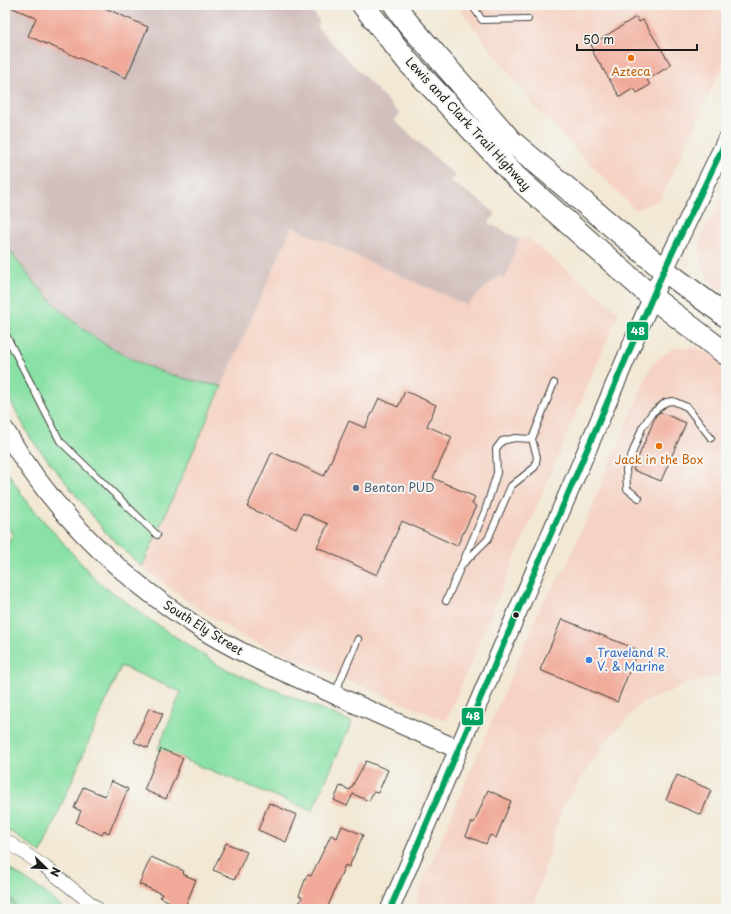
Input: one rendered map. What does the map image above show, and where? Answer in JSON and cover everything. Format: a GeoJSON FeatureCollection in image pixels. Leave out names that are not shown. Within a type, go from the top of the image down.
{"type":"FeatureCollection","features":[{"type":"Feature","properties":{"kind":"highway","name":"Lewis and Clark Trail Highway"},"geometry":{"type":"LineString","coordinates":[[363,5],[409,64],[516,177],[653,298],[726,354]]}},
{"type":"Feature","properties":{"kind":"highway","name":"Lewis and Clark Trail Highway"},"geometry":{"type":"LineString","coordinates":[[395,5],[407,22],[511,141],[664,270],[726,316]]}},
{"type":"Feature","properties":{"kind":"main road"},"geometry":{"type":"LineString","coordinates":[[390,909],[664,270],[726,141]]}},
{"type":"Feature","properties":{"kind":"main road","name":"South Ely Street"},"geometry":{"type":"LineString","coordinates":[[5,430],[47,492],[75,526],[119,569],[164,604],[199,628],[239,651],[458,750]]}},
{"type":"Feature","properties":{"kind":"street"},"geometry":{"type":"LineString","coordinates":[[5,840],[45,867],[98,909]]}},
{"type":"Feature","properties":{"kind":"lane"},"geometry":{"type":"LineString","coordinates":[[472,5],[482,20],[528,19]]}},
{"type":"Feature","properties":{"kind":"lane"},"geometry":{"type":"LineString","coordinates":[[5,334],[60,441],[157,536]]}},
{"type":"Feature","properties":{"kind":"lane"},"geometry":{"type":"LineString","coordinates":[[461,565],[488,539],[511,486],[535,467],[537,457],[532,439],[554,383]]}},
{"type":"Feature","properties":{"kind":"lane"},"geometry":{"type":"LineString","coordinates":[[639,498],[627,489],[626,469],[642,428],[659,407],[666,402],[673,401],[687,407],[712,438]]}},
{"type":"Feature","properties":{"kind":"lane"},"geometry":{"type":"LineString","coordinates":[[446,601],[482,518],[497,473],[496,449],[502,440],[515,438],[532,439]]}},
{"type":"Feature","properties":{"kind":"lane"},"geometry":{"type":"LineString","coordinates":[[334,695],[358,639]]}},
{"type":"Feature","properties":{"kind":"shaded area"},"geometry":{"type":"Polygon","coordinates":[[[5,5],[309,5],[319,21],[318,28],[400,114],[394,120],[456,176],[449,180],[483,203],[496,214],[488,223],[519,239],[506,278],[499,276],[466,305],[292,227],[142,567],[107,534],[31,439],[5,391],[5,5]]]}},
{"type":"Feature","properties":{"kind":"shaded area"},"geometry":{"type":"Polygon","coordinates":[[[457,5],[726,5],[726,59],[660,200],[635,210],[535,107],[457,5]]]}},
{"type":"Feature","properties":{"kind":"shaded area"},"geometry":{"type":"Polygon","coordinates":[[[726,191],[726,294],[711,283],[700,265],[699,242],[726,191]]]}},
{"type":"Feature","properties":{"kind":"shaded area"},"geometry":{"type":"Polygon","coordinates":[[[292,227],[466,305],[499,276],[506,277],[519,239],[526,237],[619,312],[446,721],[244,637],[201,611],[142,567],[292,227]]]}},
{"type":"Feature","properties":{"kind":"shaded area"},"geometry":{"type":"Polygon","coordinates":[[[694,347],[706,351],[726,365],[726,674],[686,684],[639,705],[604,744],[561,810],[533,909],[434,909],[415,901],[542,603],[565,569],[652,364],[673,348],[694,347]]]}},
{"type":"Feature","properties":{"kind":"green space"},"geometry":{"type":"Polygon","coordinates":[[[5,243],[25,271],[47,297],[71,320],[97,339],[125,356],[155,369],[188,379],[222,386],[142,567],[107,534],[31,439],[5,391],[5,243]]]}},
{"type":"Feature","properties":{"kind":"green space"},"geometry":{"type":"Polygon","coordinates":[[[5,468],[27,502],[96,580],[156,624],[223,668],[352,722],[312,811],[158,749],[181,692],[121,666],[41,853],[5,828],[5,552],[13,532],[5,528],[5,468]]]}},
{"type":"Feature","properties":{"kind":"green space"},"geometry":{"type":"Polygon","coordinates":[[[5,866],[46,893],[64,909],[5,909],[5,866]]]}},
{"type":"Feature","properties":{"kind":"green space"},"geometry":{"type":"Polygon","coordinates":[[[5,889],[18,909],[5,909],[5,889]]]}},
{"type":"Feature","properties":{"kind":"building"},"geometry":{"type":"Polygon","coordinates":[[[6,5],[98,5],[148,27],[126,78],[28,36],[36,18],[6,5]]]}},
{"type":"Feature","properties":{"kind":"building","name":"Azteca"},"geometry":{"type":"Polygon","coordinates":[[[636,17],[639,22],[643,20],[671,65],[647,80],[650,85],[637,93],[634,88],[620,97],[592,51],[594,50],[591,45],[636,17]]]}},
{"type":"Feature","properties":{"kind":"building","name":"Benton PUD"},"geometry":{"type":"Polygon","coordinates":[[[405,391],[436,405],[427,426],[452,437],[433,478],[475,497],[472,504],[476,506],[457,546],[402,521],[377,575],[317,547],[328,524],[303,513],[296,529],[247,507],[272,452],[324,476],[349,421],[365,428],[379,398],[398,407],[405,391]]]}},
{"type":"Feature","properties":{"kind":"building","name":"Jack in the Box"},"geometry":{"type":"Polygon","coordinates":[[[660,412],[686,423],[661,481],[633,470],[656,415],[660,412]]]}},
{"type":"Feature","properties":{"kind":"building","name":"Traveland R. V. & Marine"},"geometry":{"type":"Polygon","coordinates":[[[562,619],[638,650],[617,702],[540,670],[562,619]]]}},
{"type":"Feature","properties":{"kind":"building"},"geometry":{"type":"Polygon","coordinates":[[[149,708],[163,714],[148,748],[134,742],[149,708]]]}},
{"type":"Feature","properties":{"kind":"building"},"geometry":{"type":"Polygon","coordinates":[[[161,749],[183,758],[166,799],[144,790],[161,749]]]}},
{"type":"Feature","properties":{"kind":"building"},"geometry":{"type":"Polygon","coordinates":[[[366,761],[388,770],[378,793],[373,792],[369,801],[353,794],[347,806],[334,800],[340,786],[350,790],[366,761]]]}},
{"type":"Feature","properties":{"kind":"building"},"geometry":{"type":"Polygon","coordinates":[[[677,775],[711,790],[701,815],[666,800],[677,775]]]}},
{"type":"Feature","properties":{"kind":"building"},"geometry":{"type":"Polygon","coordinates":[[[111,781],[128,789],[109,833],[104,831],[102,835],[76,823],[81,811],[74,808],[83,787],[105,796],[111,781]]]}},
{"type":"Feature","properties":{"kind":"building"},"geometry":{"type":"Polygon","coordinates":[[[488,790],[511,801],[496,838],[490,835],[486,844],[466,836],[472,822],[474,823],[488,790]]]}},
{"type":"Feature","properties":{"kind":"building"},"geometry":{"type":"Polygon","coordinates":[[[269,803],[297,815],[286,842],[258,830],[269,803]]]}},
{"type":"Feature","properties":{"kind":"building"},"geometry":{"type":"Polygon","coordinates":[[[342,826],[363,835],[349,867],[345,865],[327,909],[297,909],[302,897],[299,896],[307,875],[311,876],[331,835],[337,838],[342,826]]]}},
{"type":"Feature","properties":{"kind":"building"},"geometry":{"type":"Polygon","coordinates":[[[226,843],[247,852],[235,879],[213,870],[226,843]]]}},
{"type":"Feature","properties":{"kind":"building"},"geometry":{"type":"Polygon","coordinates":[[[151,857],[184,871],[183,874],[196,880],[184,909],[179,909],[169,905],[170,902],[160,897],[162,894],[139,884],[151,857]]]}},
{"type":"Feature","properties":{"kind":"transit line","name":"48"},"geometry":{"type":"LineString","coordinates":[[390,909],[664,270],[726,141]]}},
{"type":"Feature","properties":{"kind":"place","name":"Azteca"},"geometry":{"type":"Point","coordinates":[631,58]}},
{"type":"Feature","properties":{"kind":"place","name":"Jack in the Box"},"geometry":{"type":"Point","coordinates":[659,446]}},
{"type":"Feature","properties":{"kind":"place","name":"Benton PUD"},"geometry":{"type":"Point","coordinates":[356,488]}},
{"type":"Feature","properties":{"kind":"place","name":"Traveland R. V. & Marine"},"geometry":{"type":"Point","coordinates":[589,660]}}]}
